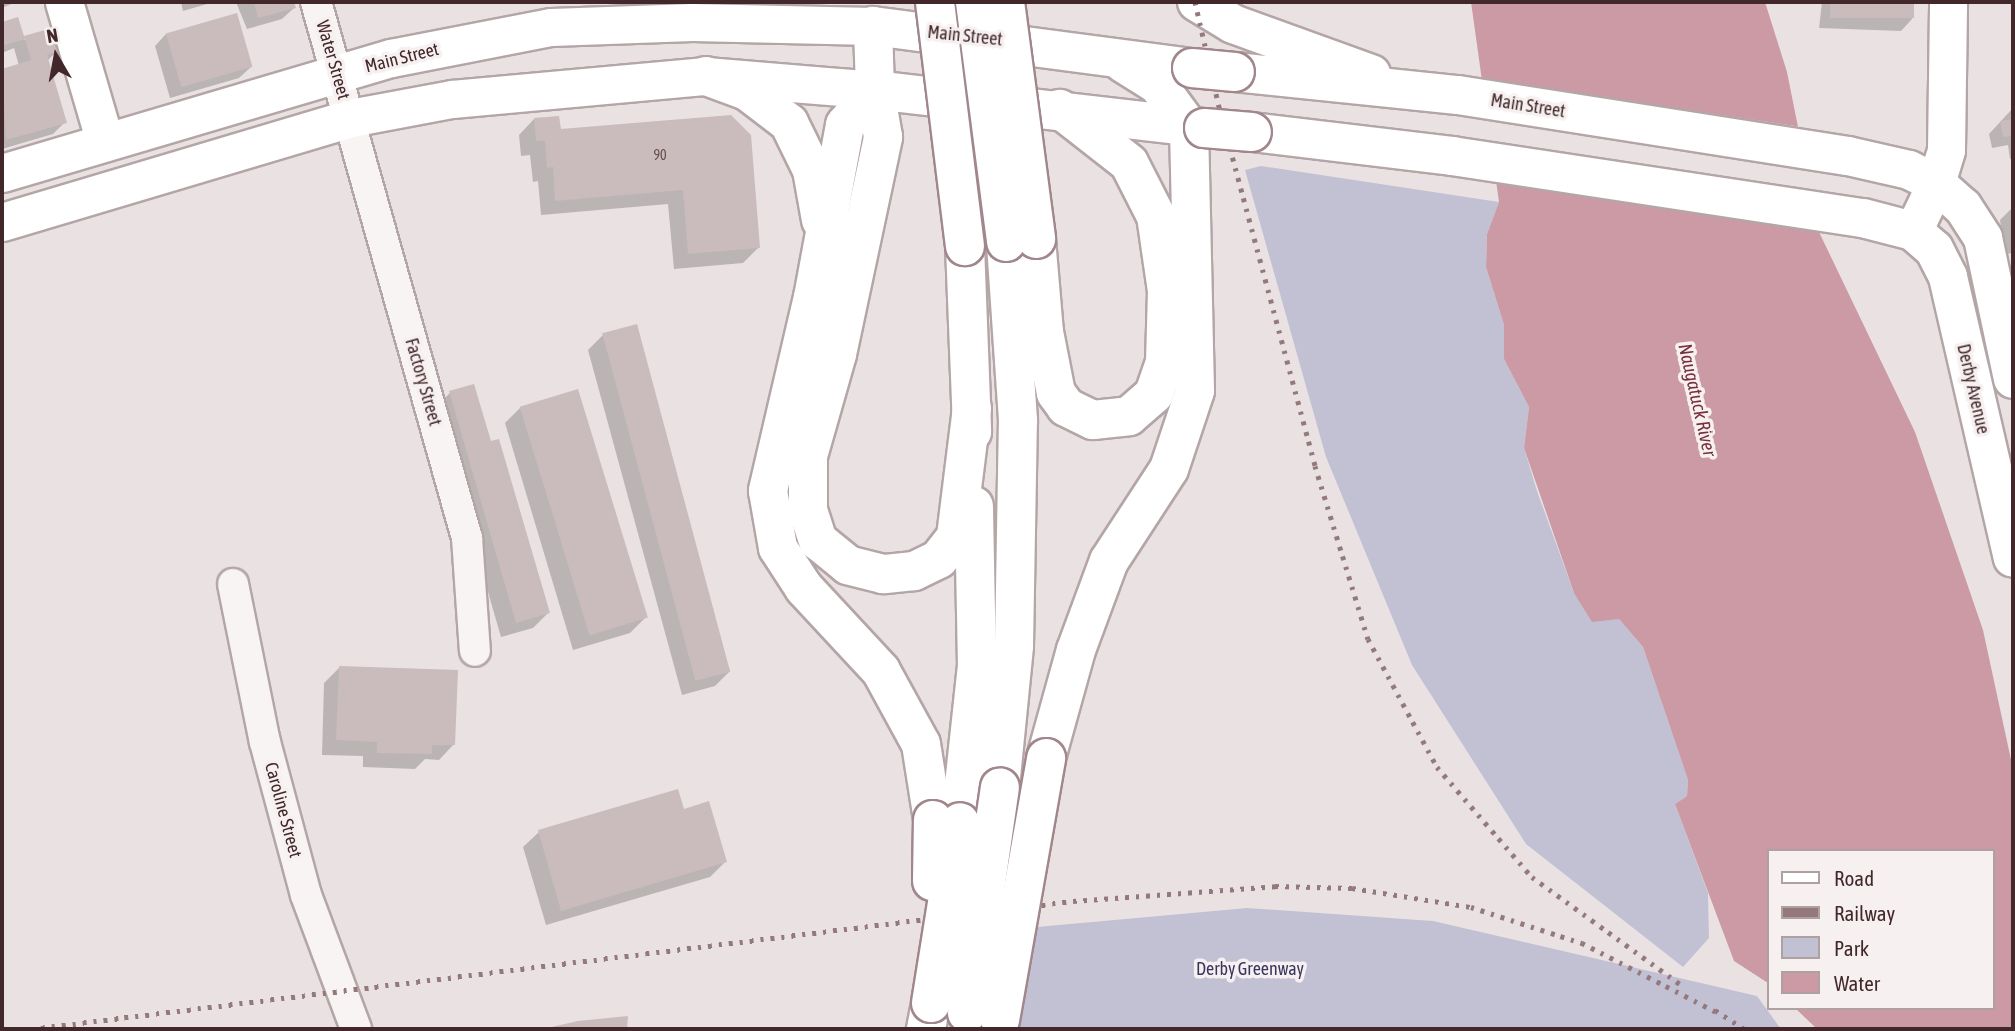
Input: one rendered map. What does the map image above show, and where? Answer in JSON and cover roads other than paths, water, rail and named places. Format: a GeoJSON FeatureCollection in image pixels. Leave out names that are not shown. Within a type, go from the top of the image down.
{"type":"FeatureCollection","features":[{"type":"Feature","properties":{"kind":"highway"},"geometry":{"type":"LineString","coordinates":[[936,2],[965,246],[972,408],[976,666],[947,821]]}},
{"type":"Feature","properties":{"kind":"highway"},"geometry":{"type":"LineString","coordinates":[[975,2],[1021,241],[1056,393],[1066,407],[1093,421],[1129,416],[1154,394],[1165,362],[1167,291],[1156,216],[1129,163],[1060,109]]}},
{"type":"Feature","properties":{"kind":"highway"},"geometry":{"type":"LineString","coordinates":[[964,1021],[1000,788],[1014,646],[1021,241],[1005,2]]}},
{"type":"Feature","properties":{"kind":"highway"},"geometry":{"type":"LineString","coordinates":[[1197,2],[1233,24],[1283,40],[1405,89]]}},
{"type":"Feature","properties":{"kind":"highway"},"geometry":{"type":"LineString","coordinates":[[873,26],[875,90],[883,137],[837,355],[808,457],[808,510],[818,541],[848,565],[883,574],[914,571],[939,559],[956,537],[972,408]]}},
{"type":"Feature","properties":{"kind":"highway","name":"Main Street"},"geometry":{"type":"LineString","coordinates":[[873,26],[1046,46],[1115,59],[1458,95],[1882,162],[1936,183]]}},
{"type":"Feature","properties":{"kind":"highway"},"geometry":{"type":"LineString","coordinates":[[964,1021],[1046,758],[1072,662],[1109,561],[1169,469],[1195,391],[1197,127],[1158,85],[1115,59]]}},
{"type":"Feature","properties":{"kind":"highway"},"geometry":{"type":"LineString","coordinates":[[706,76],[747,91],[789,123],[804,151],[818,197],[821,253]]}},
{"type":"Feature","properties":{"kind":"highway"},"geometry":{"type":"LineString","coordinates":[[875,90],[845,125],[821,253],[768,491],[778,548],[804,588],[881,671],[921,744],[947,821],[964,1021]]}},
{"type":"Feature","properties":{"kind":"highway"},"geometry":{"type":"LineString","coordinates":[[875,90],[1060,109],[1470,159],[1863,218],[1913,231]]}},
{"type":"Feature","properties":{"kind":"highway"},"geometry":{"type":"LineString","coordinates":[[1936,183],[1963,207],[1983,238],[2013,379]]}},
{"type":"Feature","properties":{"kind":"highway","name":"Derby Avenue"},"geometry":{"type":"LineString","coordinates":[[1913,231],[1931,246],[1944,265],[2013,558]]}},
{"type":"Feature","properties":{"kind":"main road"},"geometry":{"type":"LineString","coordinates":[[64,2],[105,142]]}},
{"type":"Feature","properties":{"kind":"main road"},"geometry":{"type":"LineString","coordinates":[[1913,231],[1936,183],[1947,137],[1948,2]]}},
{"type":"Feature","properties":{"kind":"main road","name":"Main Street"},"geometry":{"type":"LineString","coordinates":[[2,173],[391,58],[551,27],[692,22],[873,26]]}},
{"type":"Feature","properties":{"kind":"main road"},"geometry":{"type":"LineString","coordinates":[[2,222],[350,118],[520,89],[706,76],[875,90]]}},
{"type":"Feature","properties":{"kind":"street","name":"Water Street"},"geometry":{"type":"LineString","coordinates":[[316,2],[350,118]]}},
{"type":"Feature","properties":{"kind":"street","name":"Factory Street"},"geometry":{"type":"LineString","coordinates":[[350,118],[467,538],[475,651]]}},
{"type":"Feature","properties":{"kind":"street","name":"Caroline Street"},"geometry":{"type":"LineString","coordinates":[[233,584],[264,742],[306,895],[356,1029]]}},
{"type":"Feature","properties":{"kind":"water","name":"Naugatuck River"},"geometry":{"type":"Polygon","coordinates":[[[1471,2],[1765,2],[1787,72],[1819,232],[1915,432],[1983,630],[2013,769],[2013,1029],[1817,1029],[1797,1010],[1994,1010],[1994,849],[1766,849],[1766,982],[1734,961],[1675,804],[1687,796],[1688,780],[1643,647],[1619,619],[1592,622],[1574,593],[1524,448],[1529,407],[1504,359],[1504,325],[1486,267],[1487,234],[1499,202],[1471,2]]]}},
{"type":"Feature","properties":{"kind":"railway"},"geometry":{"type":"LineString","coordinates":[[1195,2],[1219,107],[1315,466],[1368,639],[1437,767],[1532,877],[1681,985]]}},
{"type":"Feature","properties":{"kind":"railway"},"geometry":{"type":"LineString","coordinates":[[31,1029],[1073,901],[1275,886],[1352,888],[1471,907],[1582,943],[1722,1015]]}},
{"type":"Feature","properties":{"kind":"railway"},"geometry":{"type":"LineString","coordinates":[[1715,1010],[1744,1029]]}},
{"type":"Feature","properties":{"kind":"park label","name":"Derby Greenway"},"geometry":{"type":"Point","coordinates":[1250,969]}}]}
